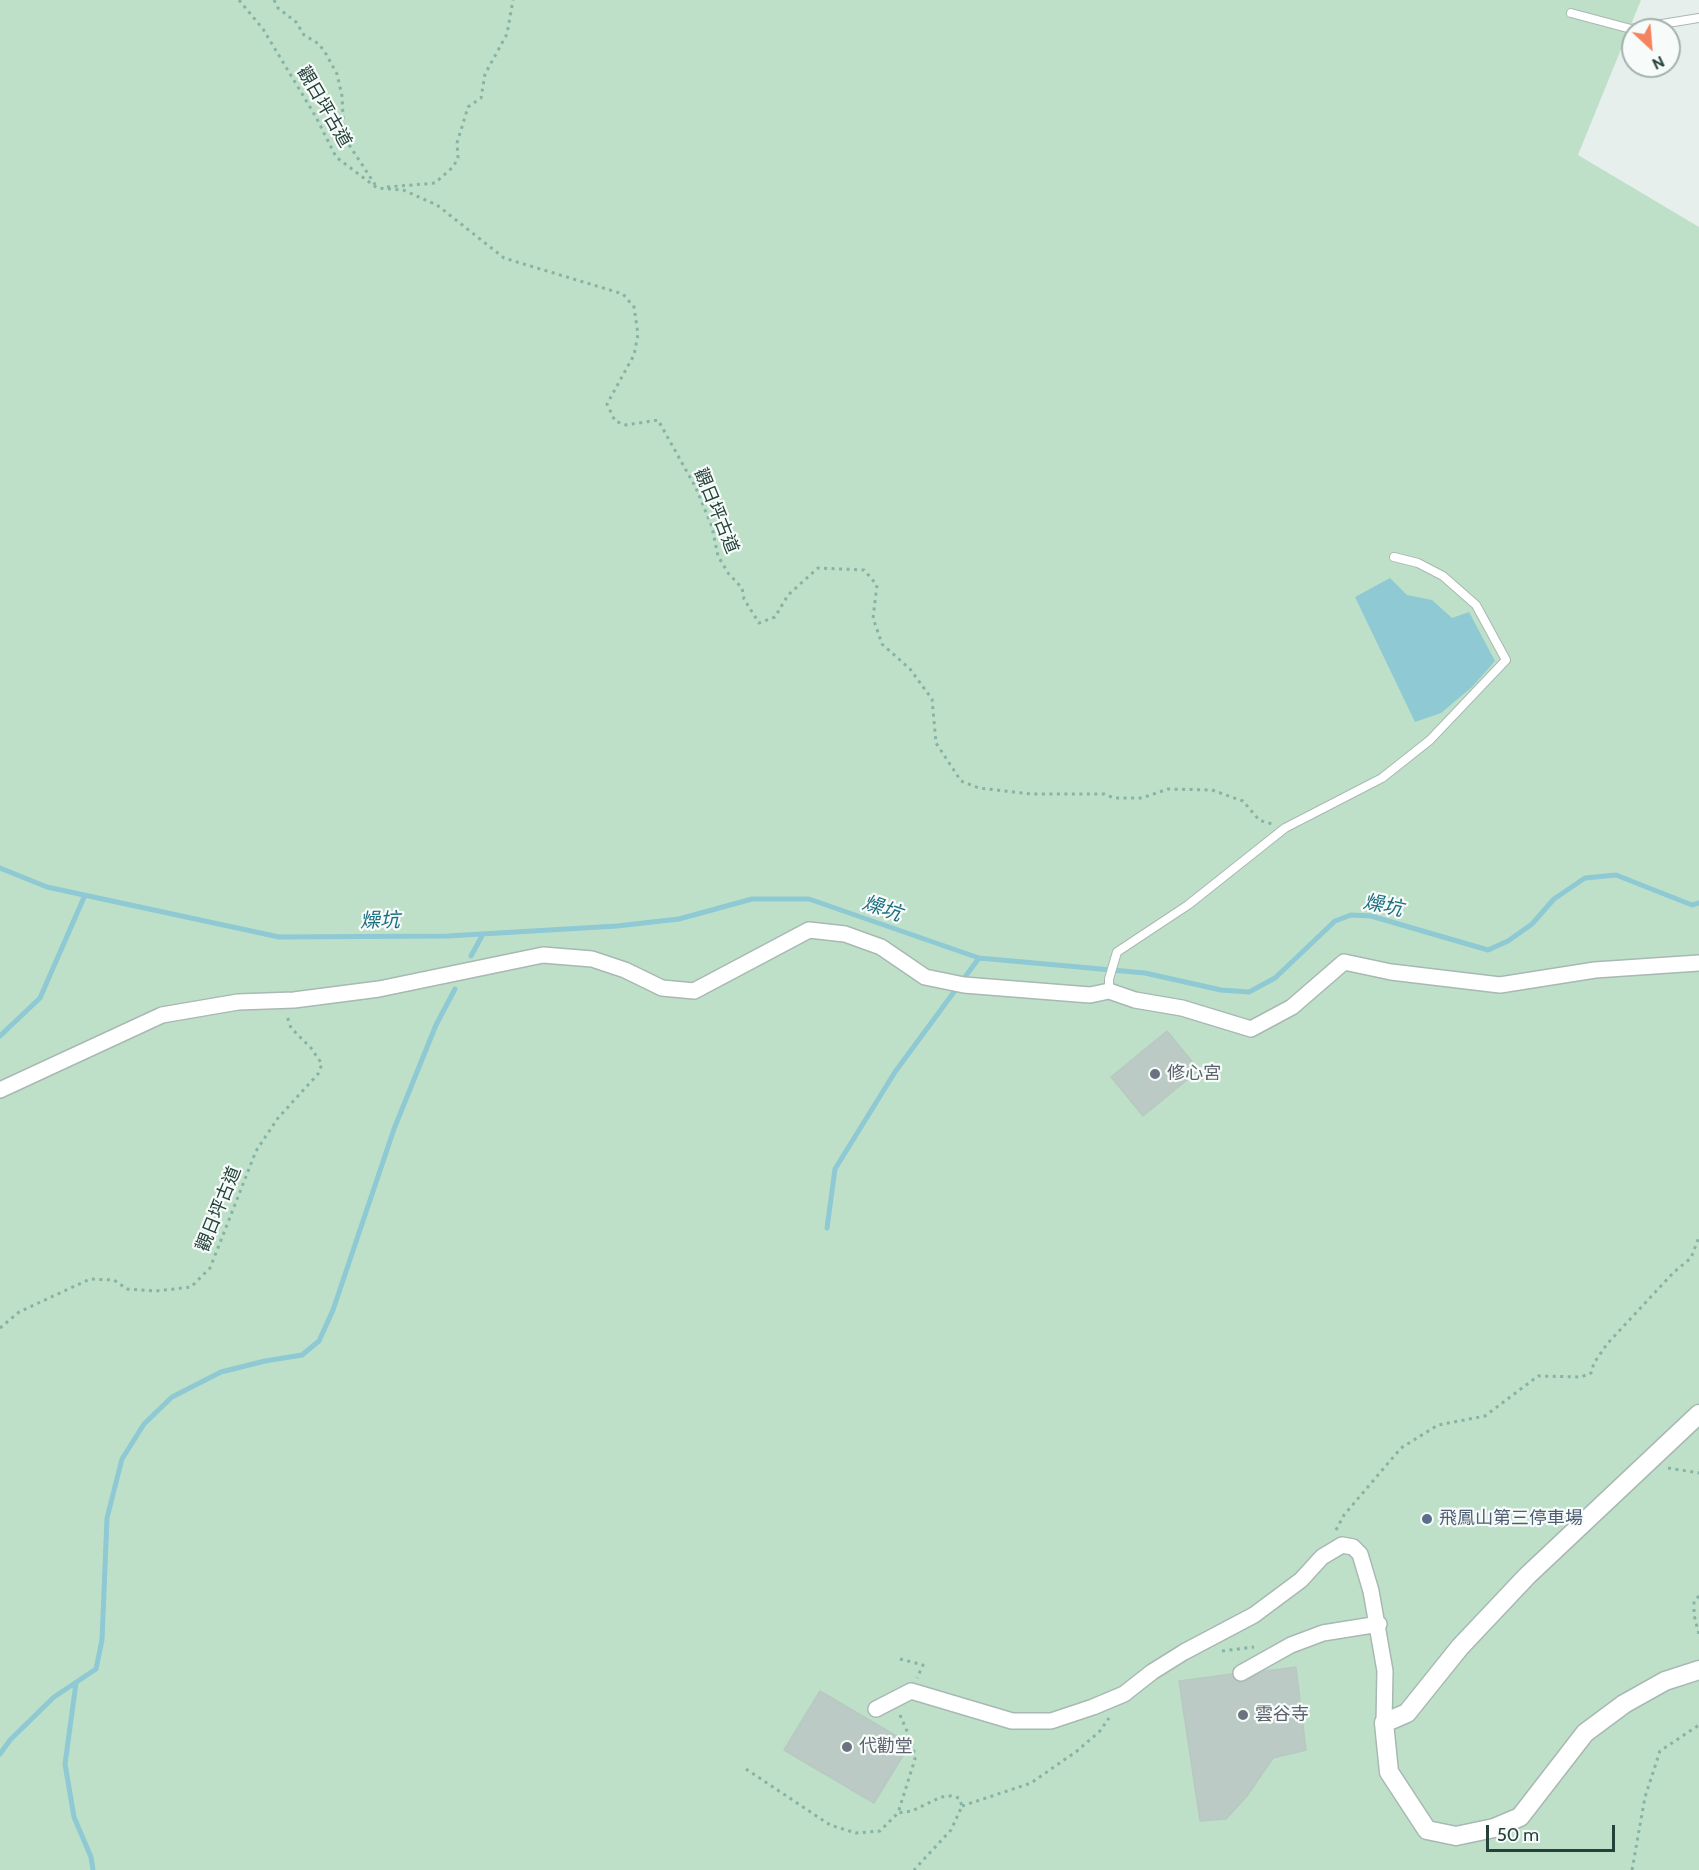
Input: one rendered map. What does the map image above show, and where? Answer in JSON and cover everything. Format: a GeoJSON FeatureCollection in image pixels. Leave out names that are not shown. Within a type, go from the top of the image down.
{"type":"FeatureCollection","features":[{"type":"Feature","properties":{"kind":"street"},"geometry":{"type":"LineString","coordinates":[[0,1090],[162,1015],[237,1002],[379,989],[543,955],[592,959],[626,970],[662,988],[693,991],[809,930],[845,934],[881,947],[925,976],[964,985],[1090,994],[1109,985],[1136,1000],[1182,1008],[1251,1029],[1292,1007],[1344,962],[1392,972],[1500,985],[1595,970],[1699,963]]}},
{"type":"Feature","properties":{"kind":"street"},"geometry":{"type":"LineString","coordinates":[[1384,1723],[1407,1713],[1460,1647],[1527,1576],[1699,1414]]}},
{"type":"Feature","properties":{"kind":"street"},"geometry":{"type":"LineString","coordinates":[[876,1709],[907,1693],[981,1713],[1022,1721],[1051,1721],[1124,1694],[1168,1662],[1254,1615],[1301,1580],[1322,1557],[1342,1545],[1353,1547],[1360,1554],[1379,1624],[1385,1671],[1384,1723],[1389,1772],[1410,1808],[1427,1830],[1456,1836],[1494,1828],[1520,1817],[1585,1733],[1624,1704],[1665,1681],[1699,1670]]}},
{"type":"Feature","properties":{"kind":"street"},"geometry":{"type":"LineString","coordinates":[[1242,1673],[1291,1645],[1323,1633],[1379,1624]]}},
{"type":"Feature","properties":{"kind":"lane"},"geometry":{"type":"LineString","coordinates":[[1571,13],[1631,29],[1699,18]]}},
{"type":"Feature","properties":{"kind":"lane"},"geometry":{"type":"LineString","coordinates":[[1109,985],[1117,952],[1188,905],[1285,828],[1382,778],[1430,740],[1506,660],[1476,605],[1443,576],[1418,563],[1394,557]]}},
{"type":"Feature","properties":{"kind":"path","name":"觀日坪古道"},"geometry":{"type":"LineString","coordinates":[[239,0],[263,29],[316,117],[336,157],[377,188],[403,190],[438,204],[504,258],[623,294],[634,308],[638,334],[634,355],[607,404],[615,421],[626,425],[658,420],[696,488],[712,527],[718,556],[728,573],[742,588],[744,599],[759,623],[775,617],[788,595],[818,568],[864,570],[877,585],[873,618],[882,644],[910,669],[932,699],[936,743],[961,781],[979,788],[1030,794],[1104,794],[1114,798],[1142,798],[1168,789],[1212,790],[1243,801],[1259,820],[1285,828]]}},
{"type":"Feature","properties":{"kind":"path"},"geometry":{"type":"LineString","coordinates":[[274,0],[279,8],[296,22],[304,35],[319,44],[326,54],[336,74],[342,96],[344,136],[377,188],[435,183],[453,167],[459,158],[457,143],[468,107],[481,98],[485,74],[507,33],[513,0]]}},
{"type":"Feature","properties":{"kind":"path","name":"觀日坪古道"},"geometry":{"type":"LineString","coordinates":[[0,1328],[19,1312],[90,1279],[114,1280],[127,1289],[156,1291],[191,1287],[210,1268],[256,1151],[278,1118],[318,1074],[322,1064],[311,1048],[291,1028],[281,999]]}},
{"type":"Feature","properties":{"kind":"path"},"geometry":{"type":"LineString","coordinates":[[1322,1557],[1344,1515],[1401,1448],[1438,1425],[1485,1416],[1538,1376],[1581,1377],[1591,1373],[1594,1363],[1607,1344],[1691,1258],[1699,1237]]}},
{"type":"Feature","properties":{"kind":"path"},"geometry":{"type":"LineString","coordinates":[[1644,1464],[1699,1473]]}},
{"type":"Feature","properties":{"kind":"path"},"geometry":{"type":"LineString","coordinates":[[1699,1596],[1694,1601],[1694,1615],[1699,1634]]}},
{"type":"Feature","properties":{"kind":"path"},"geometry":{"type":"LineString","coordinates":[[1217,1652],[1255,1647]]}},
{"type":"Feature","properties":{"kind":"path"},"geometry":{"type":"LineString","coordinates":[[746,1769],[830,1825],[856,1833],[880,1831],[898,1813],[915,1759],[913,1745],[899,1713],[923,1665],[900,1659]]}},
{"type":"Feature","properties":{"kind":"path"},"geometry":{"type":"LineString","coordinates":[[962,1806],[1008,1793],[1031,1783],[1077,1751],[1100,1731],[1124,1694]]}},
{"type":"Feature","properties":{"kind":"path"},"geometry":{"type":"LineString","coordinates":[[1632,1870],[1645,1797],[1660,1751],[1699,1725]]}},
{"type":"Feature","properties":{"kind":"path"},"geometry":{"type":"LineString","coordinates":[[898,1813],[912,1811],[941,1797],[959,1798],[962,1806],[951,1830],[914,1870]]}},
{"type":"Feature","properties":{"kind":"green space"},"geometry":{"type":"Polygon","coordinates":[[[0,0],[1641,0],[1634,18],[1621,18],[1621,49],[1578,155],[1699,227],[1699,1870],[0,1870],[0,0]]]}},
{"type":"Feature","properties":{"kind":"water"},"geometry":{"type":"Polygon","coordinates":[[[1390,578],[1407,595],[1432,600],[1452,618],[1469,612],[1495,661],[1472,687],[1441,713],[1415,722],[1355,597],[1390,578]]]}},
{"type":"Feature","properties":{"kind":"building","name":"修心宮"},"geometry":{"type":"Polygon","coordinates":[[[1167,1031],[1199,1070],[1143,1116],[1111,1077],[1167,1031]]]}},
{"type":"Feature","properties":{"kind":"building","name":"雲谷寺"},"geometry":{"type":"Polygon","coordinates":[[[1296,1667],[1306,1750],[1273,1758],[1247,1796],[1226,1819],[1200,1821],[1179,1681],[1232,1674],[1236,1681],[1241,1683],[1265,1671],[1296,1667]]]}},
{"type":"Feature","properties":{"kind":"building","name":"代勸堂"},"geometry":{"type":"Polygon","coordinates":[[[820,1691],[910,1744],[874,1803],[784,1750],[820,1691]]]}},
{"type":"Feature","properties":{"kind":"waterway","name":"燥坑"},"geometry":{"type":"LineString","coordinates":[[0,868],[47,887],[279,937],[448,936],[617,926],[679,919],[752,899],[809,899],[979,958],[1145,973],[1221,990],[1249,992],[1275,978],[1335,921],[1351,915],[1371,916],[1488,950],[1508,941],[1532,924],[1554,899],[1585,878],[1616,875],[1692,905],[1699,903]]}},
{"type":"Feature","properties":{"kind":"waterway"},"geometry":{"type":"LineString","coordinates":[[0,1036],[40,998],[85,895]]}},
{"type":"Feature","properties":{"kind":"waterway"},"geometry":{"type":"LineString","coordinates":[[471,956],[483,934]]}},
{"type":"Feature","properties":{"kind":"waterway"},"geometry":{"type":"LineString","coordinates":[[827,1228],[835,1169],[895,1072],[979,958]]}},
{"type":"Feature","properties":{"kind":"waterway"},"geometry":{"type":"LineString","coordinates":[[0,1754],[10,1740],[54,1697],[96,1669],[102,1640],[107,1518],[122,1459],[144,1424],[172,1397],[221,1372],[302,1355],[319,1341],[333,1310],[394,1129],[436,1025],[455,989]]}},
{"type":"Feature","properties":{"kind":"waterway"},"geometry":{"type":"LineString","coordinates":[[76,1683],[65,1764],[74,1817],[91,1857],[93,1870]]}},
{"type":"Feature","properties":{"kind":"place","name":"修心宮"},"geometry":{"type":"Point","coordinates":[1155,1074]}},
{"type":"Feature","properties":{"kind":"place","name":"飛鳳山第三停車場"},"geometry":{"type":"Point","coordinates":[1427,1519]}},
{"type":"Feature","properties":{"kind":"place","name":"雲谷寺"},"geometry":{"type":"Point","coordinates":[1243,1715]}},
{"type":"Feature","properties":{"kind":"place","name":"代勸堂"},"geometry":{"type":"Point","coordinates":[847,1747]}}]}
